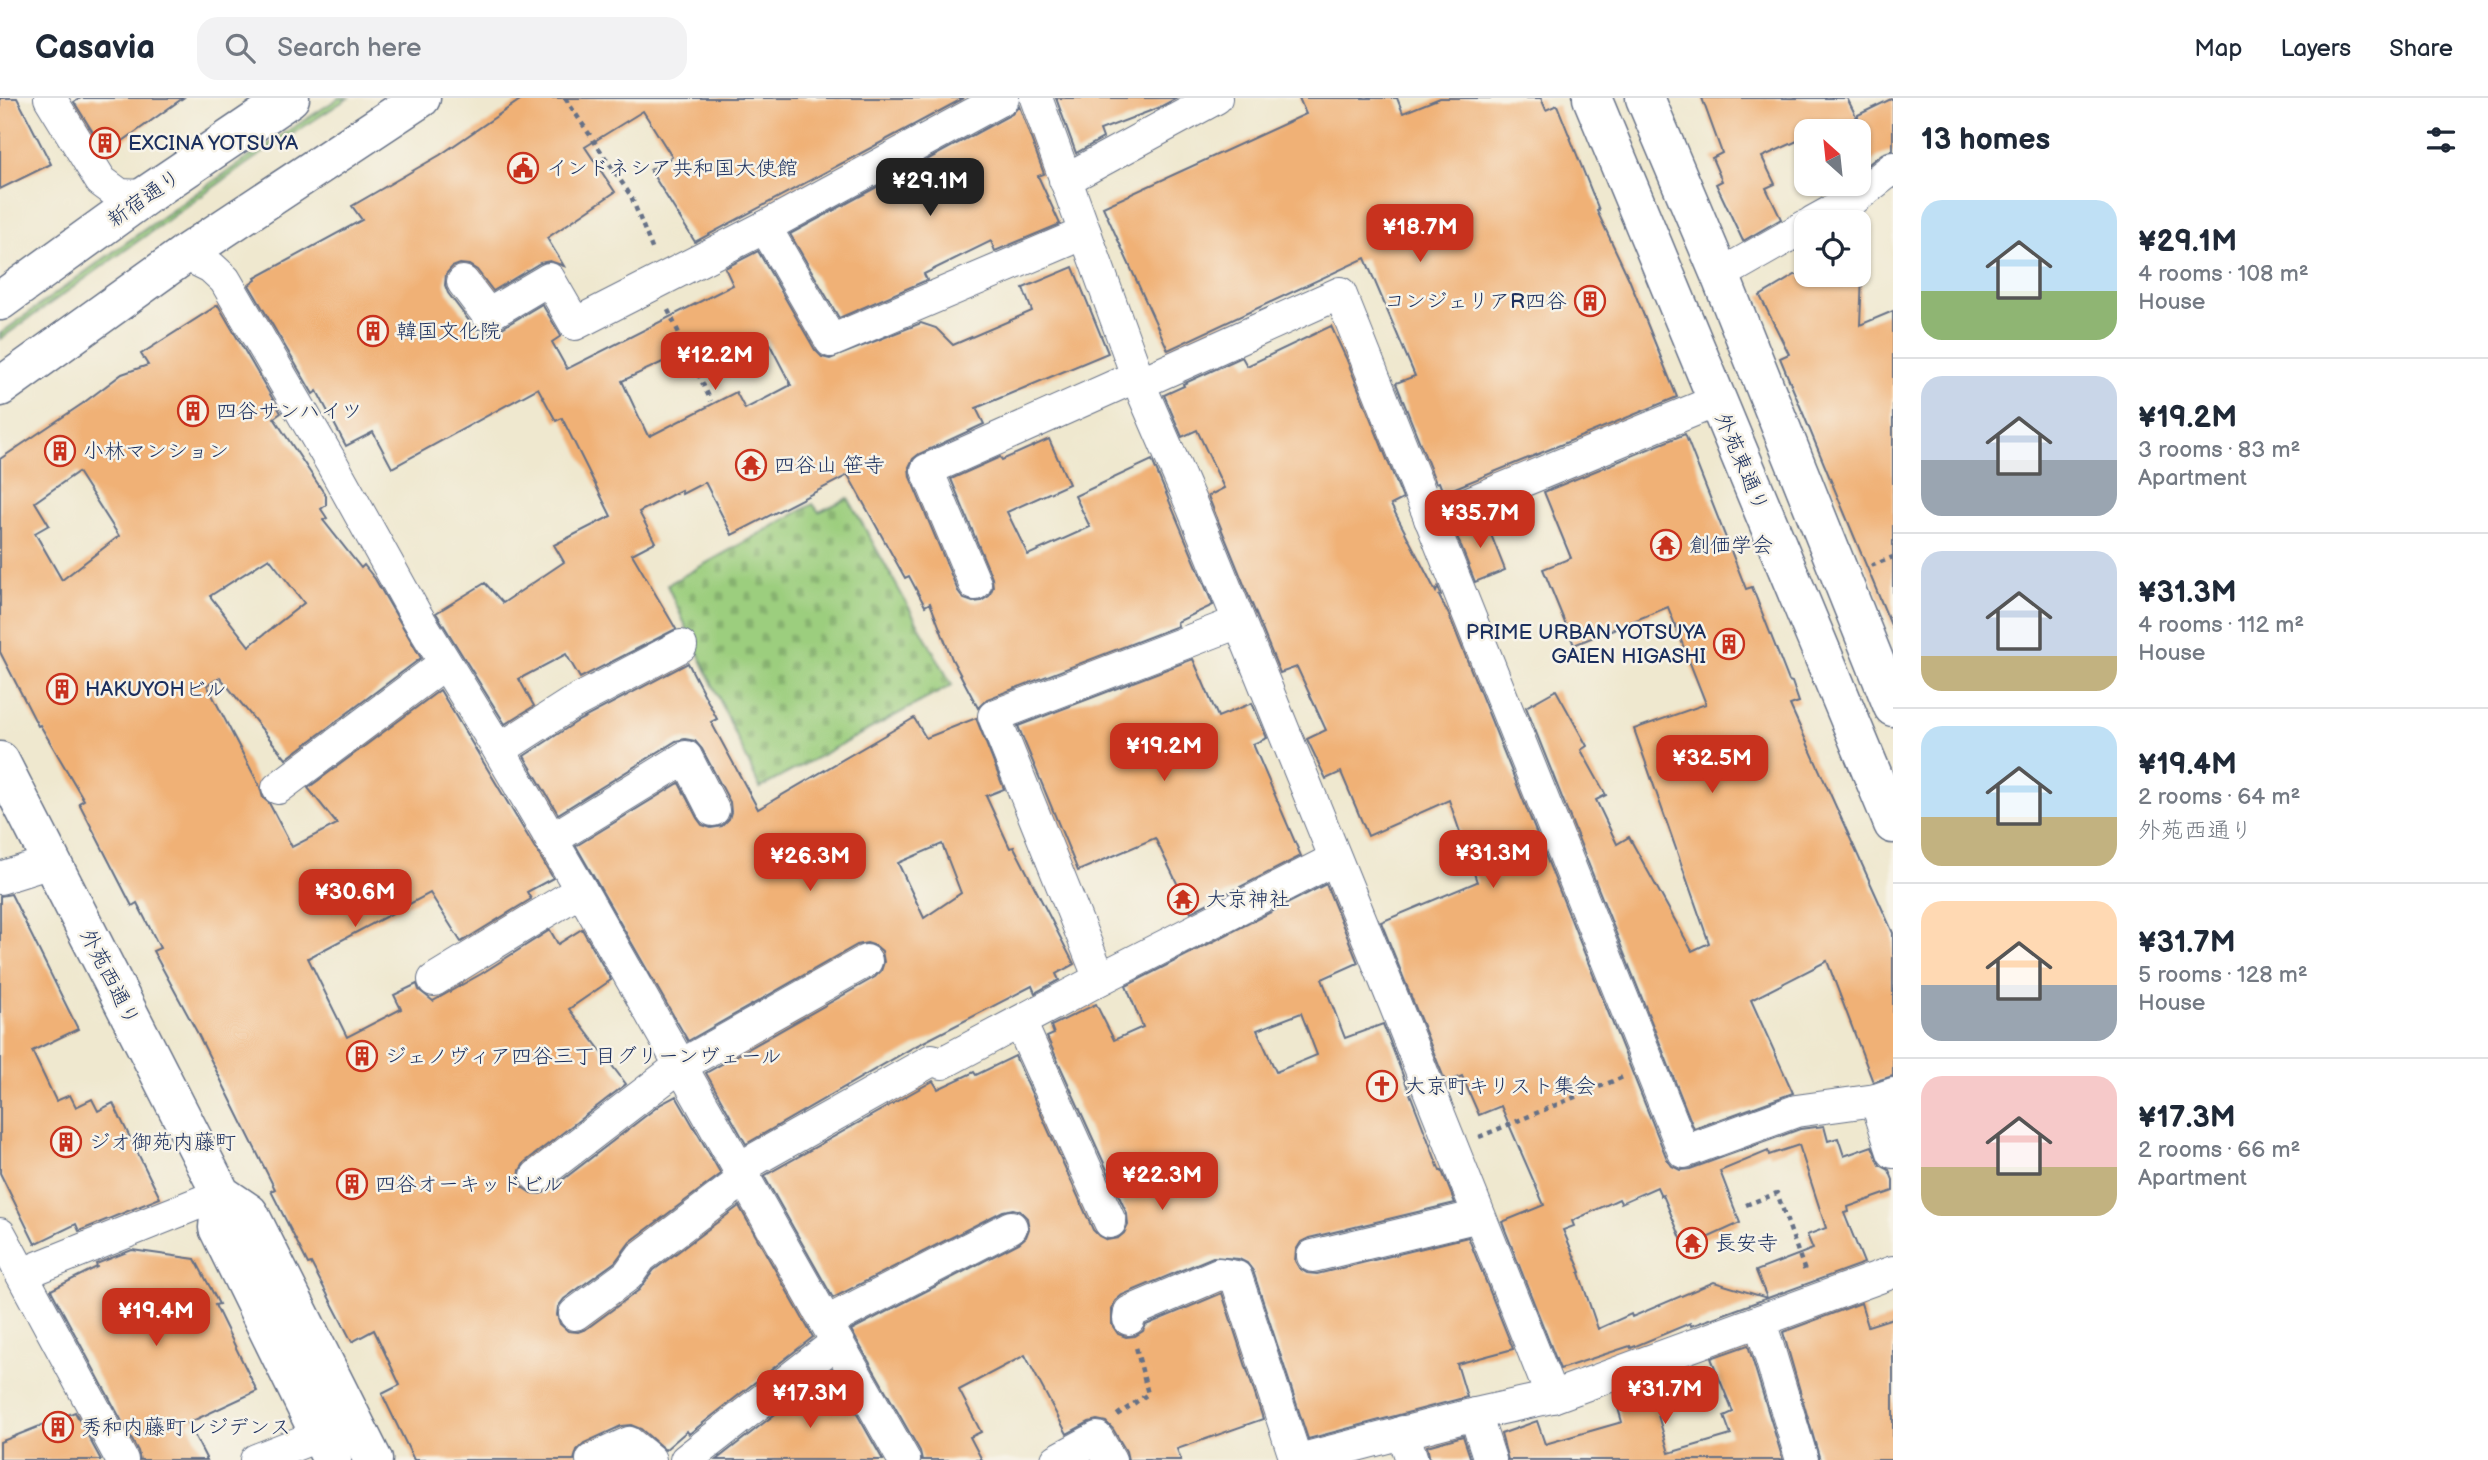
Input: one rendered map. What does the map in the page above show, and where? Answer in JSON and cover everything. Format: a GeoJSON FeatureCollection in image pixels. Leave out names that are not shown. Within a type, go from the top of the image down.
{"type":"FeatureCollection","features":[{"type":"Feature","properties":{"kind":"main road","name":"新宿通り"},"geometry":{"type":"LineString","coordinates":[[0,301],[145,196],[290,98]]}},
{"type":"Feature","properties":{"kind":"main road"},"geometry":{"type":"LineString","coordinates":[[0,387],[185,254],[421,98]]}},
{"type":"Feature","properties":{"kind":"main road","name":"外苑東通り"},"geometry":{"type":"LineString","coordinates":[[1592,98],[1893,824]]}},
{"type":"Feature","properties":{"kind":"main road"},"geometry":{"type":"LineString","coordinates":[[1645,98],[1720,275],[1893,707]]}},
{"type":"Feature","properties":{"kind":"main road","name":"外苑西通り"},"geometry":{"type":"LineString","coordinates":[[0,761],[221,1194],[249,1213],[373,1460]]}},
{"type":"Feature","properties":{"kind":"main road"},"geometry":{"type":"LineString","coordinates":[[221,1194],[218,1228],[326,1448]]}},
{"type":"Feature","properties":{"kind":"street"},"geometry":{"type":"LineString","coordinates":[[50,98],[101,181],[120,195],[145,196]]}},
{"type":"Feature","properties":{"kind":"street"},"geometry":{"type":"LineString","coordinates":[[463,282],[488,315],[549,279],[575,324],[765,227],[1003,98]]}},
{"type":"Feature","properties":{"kind":"street"},"geometry":{"type":"LineString","coordinates":[[1036,98],[1140,383],[1239,621],[1552,1397]]}},
{"type":"Feature","properties":{"kind":"street"},"geometry":{"type":"LineString","coordinates":[[1065,180],[1216,98]]}},
{"type":"Feature","properties":{"kind":"street"},"geometry":{"type":"LineString","coordinates":[[1835,210],[1893,169]]}},
{"type":"Feature","properties":{"kind":"street"},"geometry":{"type":"LineString","coordinates":[[765,227],[831,341],[1085,233]]}},
{"type":"Feature","properties":{"kind":"street"},"geometry":{"type":"LineString","coordinates":[[1720,275],[1794,233]]}},
{"type":"Feature","properties":{"kind":"street"},"geometry":{"type":"LineString","coordinates":[[185,254],[211,267],[225,280],[445,663],[580,890],[904,1460]]}},
{"type":"Feature","properties":{"kind":"street"},"geometry":{"type":"LineString","coordinates":[[975,584],[927,470],[1126,381],[1140,383],[1340,293],[1684,1152],[1796,1111],[1884,1097],[1893,1152]]}},
{"type":"Feature","properties":{"kind":"street"},"geometry":{"type":"LineString","coordinates":[[1430,519],[1716,401]]}},
{"type":"Feature","properties":{"kind":"street"},"geometry":{"type":"LineString","coordinates":[[1100,979],[994,716],[1239,621]]}},
{"type":"Feature","properties":{"kind":"street"},"geometry":{"type":"LineString","coordinates":[[499,750],[569,705],[681,646]]}},
{"type":"Feature","properties":{"kind":"street"},"geometry":{"type":"LineString","coordinates":[[278,788],[445,663]]}},
{"type":"Feature","properties":{"kind":"street"},"geometry":{"type":"LineString","coordinates":[[551,840],[686,757],[713,810]]}},
{"type":"Feature","properties":{"kind":"street"},"geometry":{"type":"LineString","coordinates":[[575,1314],[628,1275],[641,1257],[741,1174],[932,1060],[942,1063],[1335,859]]}},
{"type":"Feature","properties":{"kind":"street"},"geometry":{"type":"LineString","coordinates":[[0,878],[51,862]]}},
{"type":"Feature","properties":{"kind":"street"},"geometry":{"type":"LineString","coordinates":[[434,980],[580,890]]}},
{"type":"Feature","properties":{"kind":"street"},"geometry":{"type":"LineString","coordinates":[[537,1176],[680,1066],[866,961]]}},
{"type":"Feature","properties":{"kind":"street"},"geometry":{"type":"LineString","coordinates":[[1020,1022],[1110,1222]]}},
{"type":"Feature","properties":{"kind":"street"},"geometry":{"type":"LineString","coordinates":[[22,1274],[221,1194]]}},
{"type":"Feature","properties":{"kind":"street"},"geometry":{"type":"LineString","coordinates":[[1313,1256],[1479,1216]]}},
{"type":"Feature","properties":{"kind":"street"},"geometry":{"type":"LineString","coordinates":[[686,1460],[832,1332],[1011,1227]]}},
{"type":"Feature","properties":{"kind":"street"},"geometry":{"type":"LineString","coordinates":[[0,1234],[122,1460]]}},
{"type":"Feature","properties":{"kind":"street"},"geometry":{"type":"LineString","coordinates":[[1129,1319],[1130,1312],[1219,1274],[1236,1277],[1298,1460],[1408,1446],[1475,1414],[1552,1397],[1893,1272]]}},
{"type":"Feature","properties":{"kind":"street"},"geometry":{"type":"LineString","coordinates":[[1760,1321],[1802,1460]]}},
{"type":"Feature","properties":{"kind":"street"},"geometry":{"type":"LineString","coordinates":[[1475,1414],[1490,1460]]}},
{"type":"Feature","properties":{"kind":"street"},"geometry":{"type":"LineString","coordinates":[[592,1460],[629,1443],[650,1460]]}},
{"type":"Feature","properties":{"kind":"street"},"geometry":{"type":"LineString","coordinates":[[256,1460],[326,1448]]}},
{"type":"Feature","properties":{"kind":"street"},"geometry":{"type":"LineString","coordinates":[[1057,1460],[1104,1449]]}},
{"type":"Feature","properties":{"kind":"path"},"geometry":{"type":"LineString","coordinates":[[565,98],[631,196],[663,277],[668,311],[711,401]]}},
{"type":"Feature","properties":{"kind":"path"},"geometry":{"type":"LineString","coordinates":[[1863,569],[1893,557]]}},
{"type":"Feature","properties":{"kind":"path"},"geometry":{"type":"LineString","coordinates":[[1452,1148],[1648,1067]]}},
{"type":"Feature","properties":{"kind":"path"},"geometry":{"type":"LineString","coordinates":[[1746,1205],[1777,1193],[1815,1301]]}},
{"type":"Feature","properties":{"kind":"path"},"geometry":{"type":"LineString","coordinates":[[1104,1449],[1100,1427],[1148,1394],[1129,1319]]}},
{"type":"Feature","properties":{"kind":"green space"},"geometry":{"type":"Polygon","coordinates":[[[339,98],[348,98],[252,160],[0,339],[0,334],[125,243],[339,98]]]}},
{"type":"Feature","properties":{"kind":"green space"},"geometry":{"type":"Polygon","coordinates":[[[848,498],[952,685],[760,788],[667,585],[813,504],[819,512],[848,498]]]}},
{"type":"Feature","properties":{"kind":"building"},"geometry":{"type":"Polygon","coordinates":[[[0,98],[17,98],[51,164],[0,189],[0,98]]]}},
{"type":"Feature","properties":{"kind":"building","name":"EXCINA YOTSUYA"},"geometry":{"type":"Polygon","coordinates":[[[81,98],[183,98],[106,153],[74,102],[81,98]]]}},
{"type":"Feature","properties":{"kind":"building"},"geometry":{"type":"Polygon","coordinates":[[[523,98],[964,98],[695,242],[650,170],[672,157],[643,111],[585,147],[615,192],[547,238],[564,266],[550,261],[540,263],[493,291],[477,270],[460,264],[452,267],[446,274],[445,285],[473,326],[481,332],[497,331],[542,304],[561,336],[552,342],[567,369],[733,285],[725,268],[758,251],[815,350],[822,357],[830,359],[921,323],[936,328],[953,345],[1032,311],[1023,288],[1073,267],[1108,353],[976,408],[984,424],[919,454],[909,467],[910,477],[958,591],[964,599],[973,602],[989,596],[993,587],[992,578],[951,479],[1049,439],[1069,484],[1007,512],[1028,555],[1090,527],[1075,496],[1152,460],[1213,605],[1177,622],[1178,626],[987,699],[978,708],[952,659],[930,603],[925,606],[909,576],[905,578],[848,475],[732,535],[705,482],[682,494],[681,490],[639,512],[655,542],[632,554],[676,629],[580,678],[566,654],[519,679],[534,706],[505,724],[436,613],[485,583],[503,603],[564,562],[554,545],[611,516],[562,418],[556,421],[538,388],[392,468],[373,432],[346,446],[317,391],[313,394],[249,285],[255,278],[362,220],[352,206],[440,155],[523,98]],[[761,338],[711,363],[701,344],[622,381],[647,434],[650,436],[736,392],[745,409],[791,385],[767,339],[763,342],[761,338]]]}},
{"type":"Feature","properties":{"kind":"building"},"geometry":{"type":"Polygon","coordinates":[[[1056,98],[1177,98],[1100,130],[1103,138],[1076,153],[1056,98]]]}},
{"type":"Feature","properties":{"kind":"building"},"geometry":{"type":"Polygon","coordinates":[[[1299,98],[1397,98],[1403,113],[1440,98],[1541,98],[1546,110],[1557,105],[1599,210],[1597,211],[1629,279],[1677,397],[1443,493],[1439,482],[1436,483],[1396,383],[1415,376],[1365,258],[1168,350],[1103,207],[1306,114],[1299,98]]]}},
{"type":"Feature","properties":{"kind":"building"},"geometry":{"type":"Polygon","coordinates":[[[1702,98],[1847,98],[1858,119],[1794,119],[1794,142],[1762,157],[1775,184],[1766,188],[1781,219],[1743,241],[1716,184],[1722,181],[1712,158],[1722,153],[1702,98]]]}},
{"type":"Feature","properties":{"kind":"building"},"geometry":{"type":"Polygon","coordinates":[[[1893,98],[1893,150],[1871,162],[1871,119],[1858,119],[1858,115],[1893,98]]]}},
{"type":"Feature","properties":{"kind":"building"},"geometry":{"type":"Polygon","coordinates":[[[1019,106],[1044,174],[1038,176],[1060,224],[995,251],[991,241],[924,274],[927,280],[839,318],[790,234],[1012,114],[1019,106]]]}},
{"type":"Feature","properties":{"kind":"building"},"geometry":{"type":"Polygon","coordinates":[[[1794,276],[1794,287],[1862,287],[1860,325],[1893,311],[1893,630],[1780,358],[1789,354],[1760,296],[1794,276]]]}},
{"type":"Feature","properties":{"kind":"building"},"geometry":{"type":"Polygon","coordinates":[[[218,305],[281,413],[274,418],[326,496],[326,505],[321,509],[327,518],[323,520],[361,568],[364,565],[375,579],[421,658],[286,759],[220,677],[207,685],[260,787],[263,798],[269,803],[292,847],[337,824],[308,788],[440,690],[553,878],[527,892],[531,899],[461,942],[430,893],[308,958],[347,1037],[401,1009],[394,995],[417,984],[419,990],[433,1001],[550,930],[558,944],[582,929],[611,980],[569,1009],[626,1084],[525,1162],[520,1170],[522,1187],[531,1193],[548,1191],[661,1104],[676,1096],[721,1174],[630,1242],[615,1262],[564,1299],[558,1307],[560,1324],[568,1331],[586,1329],[639,1290],[654,1270],[739,1206],[813,1337],[665,1450],[641,1429],[631,1425],[621,1426],[584,1443],[577,1450],[574,1460],[414,1460],[382,1394],[400,1385],[374,1330],[352,1342],[311,1263],[308,1264],[271,1191],[275,1189],[197,1032],[153,951],[160,948],[137,903],[132,906],[79,803],[84,800],[40,725],[38,726],[0,652],[0,459],[122,374],[148,365],[141,354],[218,305]],[[78,472],[35,502],[49,525],[35,533],[62,580],[119,536],[78,472]],[[269,558],[210,596],[249,646],[304,603],[269,558]]]}},
{"type":"Feature","properties":{"kind":"building"},"geometry":{"type":"Polygon","coordinates":[[[1331,326],[1403,499],[1391,505],[1436,592],[1438,587],[1439,596],[1449,615],[1667,1159],[1672,1166],[1680,1170],[1690,1169],[1800,1129],[1824,1126],[1828,1141],[1838,1138],[1844,1156],[1872,1146],[1880,1165],[1889,1170],[1893,1191],[1848,1207],[1849,1212],[1844,1213],[1864,1263],[1691,1326],[1690,1323],[1631,1348],[1630,1346],[1560,1369],[1502,1222],[1544,1205],[1501,1106],[1479,1115],[1462,1076],[1446,1083],[1381,922],[1477,882],[1449,800],[1368,836],[1341,772],[1326,779],[1307,739],[1326,730],[1297,667],[1280,673],[1208,496],[1224,488],[1197,430],[1182,437],[1164,395],[1242,357],[1247,366],[1331,326]],[[1799,1145],[1769,1155],[1768,1151],[1720,1171],[1740,1223],[1685,1248],[1663,1195],[1661,1196],[1657,1187],[1621,1203],[1619,1199],[1572,1221],[1574,1226],[1563,1230],[1581,1272],[1579,1273],[1598,1329],[1714,1282],[1767,1298],[1756,1271],[1813,1249],[1807,1235],[1826,1228],[1799,1145]]]}},
{"type":"Feature","properties":{"kind":"building"},"geometry":{"type":"Polygon","coordinates":[[[1685,434],[1746,589],[1752,587],[1789,681],[1792,682],[1799,702],[1790,705],[1893,933],[1893,1076],[1873,1082],[1827,961],[1751,1000],[1793,1093],[1694,1129],[1526,707],[1556,690],[1587,746],[1581,750],[1606,795],[1596,800],[1617,844],[1629,837],[1692,951],[1709,943],[1634,729],[1706,704],[1668,607],[1574,645],[1543,569],[1571,558],[1544,492],[1685,434]]]}},
{"type":"Feature","properties":{"kind":"building"},"geometry":{"type":"Polygon","coordinates":[[[1484,517],[1505,570],[1475,582],[1457,536],[1461,526],[1484,517]]]}},
{"type":"Feature","properties":{"kind":"building"},"geometry":{"type":"Polygon","coordinates":[[[1193,659],[1218,717],[1252,703],[1267,738],[1253,744],[1301,856],[1191,912],[1155,838],[1078,871],[1018,726],[1193,659]]]}},
{"type":"Feature","properties":{"kind":"building"},"geometry":{"type":"Polygon","coordinates":[[[688,663],[717,719],[711,722],[758,809],[914,718],[926,738],[976,718],[1004,789],[986,796],[1010,848],[1014,847],[1074,964],[1056,974],[1059,980],[1035,993],[1032,986],[914,1047],[746,1144],[706,1073],[875,977],[884,962],[882,951],[867,943],[857,945],[688,1041],[576,846],[679,783],[702,825],[711,828],[722,826],[729,819],[730,802],[702,749],[695,741],[685,739],[676,741],[558,814],[524,756],[578,721],[688,663]],[[942,844],[898,863],[924,918],[961,893],[942,844]]]}},
{"type":"Feature","properties":{"kind":"building"},"geometry":{"type":"Polygon","coordinates":[[[1326,884],[1358,963],[1322,979],[1345,1038],[1383,1024],[1455,1203],[1309,1238],[1301,1242],[1296,1250],[1295,1261],[1299,1268],[1307,1273],[1317,1274],[1468,1237],[1513,1349],[1457,1364],[1467,1397],[1308,1439],[1253,1271],[1247,1263],[1239,1259],[1213,1257],[1122,1295],[1115,1301],[1112,1309],[1112,1325],[1118,1334],[1135,1336],[1143,1331],[1146,1325],[1222,1293],[1263,1419],[1177,1449],[1181,1460],[1128,1460],[1126,1451],[1106,1422],[1089,1422],[1067,1434],[1025,1355],[959,1390],[981,1432],[970,1437],[982,1460],[922,1460],[920,1451],[851,1330],[1019,1243],[1026,1237],[1029,1229],[1027,1218],[1020,1211],[1003,1211],[833,1298],[764,1176],[933,1081],[938,1089],[974,1072],[976,1075],[1015,1056],[1093,1230],[1107,1240],[1118,1238],[1128,1225],[1127,1214],[1047,1037],[1054,1034],[1051,1026],[1096,1004],[1114,1040],[1143,1027],[1126,986],[1326,884]],[[1301,1013],[1257,1030],[1276,1072],[1317,1055],[1301,1013]]]}},
{"type":"Feature","properties":{"kind":"building","name":"ジオ御苑内藤町"},"geometry":{"type":"Polygon","coordinates":[[[11,894],[78,1029],[32,1051],[56,1101],[70,1095],[76,1107],[92,1099],[98,1111],[113,1103],[160,1198],[79,1231],[76,1224],[35,1244],[0,1173],[0,896],[11,894]]]}},
{"type":"Feature","properties":{"kind":"building"},"geometry":{"type":"Polygon","coordinates":[[[132,1250],[195,1259],[219,1304],[215,1305],[257,1391],[188,1423],[207,1460],[140,1460],[138,1451],[51,1290],[97,1267],[96,1264],[132,1250]]]}},
{"type":"Feature","properties":{"kind":"building"},"geometry":{"type":"Polygon","coordinates":[[[1861,1303],[1868,1326],[1893,1318],[1893,1460],[1820,1460],[1783,1332],[1861,1303]]]}},
{"type":"Feature","properties":{"kind":"building"},"geometry":{"type":"Polygon","coordinates":[[[1748,1345],[1783,1460],[1508,1460],[1501,1434],[1537,1421],[1545,1444],[1622,1422],[1614,1394],[1648,1381],[1669,1453],[1731,1435],[1724,1416],[1733,1412],[1711,1358],[1748,1345]]]}},
{"type":"Feature","properties":{"kind":"building"},"geometry":{"type":"Polygon","coordinates":[[[832,1370],[883,1460],[716,1460],[832,1370]]]}},
{"type":"Feature","properties":{"kind":"building","name":"秀和内藤町レジデンス"},"geometry":{"type":"Polygon","coordinates":[[[75,1412],[101,1460],[0,1460],[0,1442],[75,1412]]]}},
{"type":"Feature","properties":{"kind":"building"},"geometry":{"type":"Polygon","coordinates":[[[1463,1436],[1471,1460],[1430,1460],[1427,1446],[1463,1436]]]}},
{"type":"Feature","properties":{"kind":"place","name":"EXCINA YOTSUYA"},"geometry":{"type":"Point","coordinates":[105,143]}},
{"type":"Feature","properties":{"kind":"place","name":"インドネシア共和国大使館"},"geometry":{"type":"Point","coordinates":[523,168]}},
{"type":"Feature","properties":{"kind":"place","name":"コンジェリアR四谷"},"geometry":{"type":"Point","coordinates":[1590,301]}},
{"type":"Feature","properties":{"kind":"place","name":"韓国文化院"},"geometry":{"type":"Point","coordinates":[373,331]}},
{"type":"Feature","properties":{"kind":"place","name":"四谷サンハイツ"},"geometry":{"type":"Point","coordinates":[193,411]}},
{"type":"Feature","properties":{"kind":"place","name":"小林マンション"},"geometry":{"type":"Point","coordinates":[60,451]}},
{"type":"Feature","properties":{"kind":"place","name":"四谷山 笹寺"},"geometry":{"type":"Point","coordinates":[751,465]}},
{"type":"Feature","properties":{"kind":"place","name":"創価学会"},"geometry":{"type":"Point","coordinates":[1666,545]}},
{"type":"Feature","properties":{"kind":"place","name":"PRIME URBAN YOTSUYA GAIEN HIGASHI"},"geometry":{"type":"Point","coordinates":[1729,644]}},
{"type":"Feature","properties":{"kind":"place","name":"HAKUYOHビル"},"geometry":{"type":"Point","coordinates":[62,689]}},
{"type":"Feature","properties":{"kind":"place","name":"大京神社"},"geometry":{"type":"Point","coordinates":[1183,899]}},
{"type":"Feature","properties":{"kind":"place","name":"ジェノヴィア四谷三丁目グリーンヴェール"},"geometry":{"type":"Point","coordinates":[362,1056]}},
{"type":"Feature","properties":{"kind":"place","name":"大京町キリスト集会"},"geometry":{"type":"Point","coordinates":[1382,1086]}},
{"type":"Feature","properties":{"kind":"place","name":"ジオ御苑内藤町"},"geometry":{"type":"Point","coordinates":[66,1142]}},
{"type":"Feature","properties":{"kind":"place","name":"四谷オーキッドビル"},"geometry":{"type":"Point","coordinates":[352,1184]}},
{"type":"Feature","properties":{"kind":"place","name":"長安寺"},"geometry":{"type":"Point","coordinates":[1692,1243]}},
{"type":"Feature","properties":{"kind":"place","name":"秀和内藤町レジデンス"},"geometry":{"type":"Point","coordinates":[58,1427]}}]}
